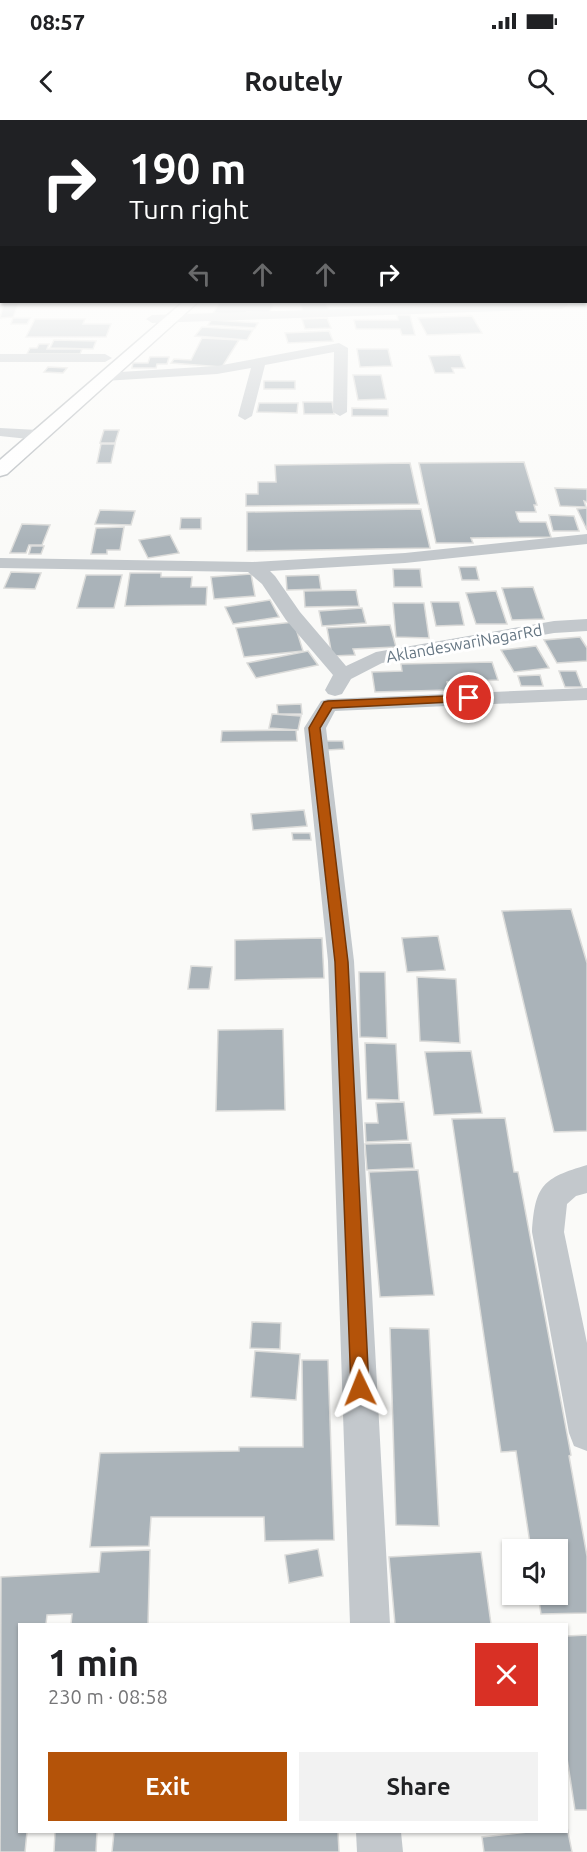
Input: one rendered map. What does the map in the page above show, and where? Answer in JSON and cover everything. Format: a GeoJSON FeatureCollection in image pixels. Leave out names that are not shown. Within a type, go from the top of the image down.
{"type":"FeatureCollection","features":[{"type":"Feature","properties":{"kind":"highway"},"geometry":{"type":"LineString","coordinates":[[0,448],[8,433],[90,379]]}},
{"type":"Feature","properties":{"kind":"highway"},"geometry":{"type":"LineString","coordinates":[[0,470],[95,379]]}},
{"type":"Feature","properties":{"kind":"street"},"geometry":{"type":"LineString","coordinates":[[245,416],[255,379]]}},
{"type":"Feature","properties":{"kind":"street"},"geometry":{"type":"LineString","coordinates":[[340,412],[341,379]]}},
{"type":"Feature","properties":{"kind":"street"},"geometry":{"type":"LineString","coordinates":[[8,433],[38,435]]}},
{"type":"Feature","properties":{"kind":"street"},"geometry":{"type":"LineString","coordinates":[[0,563],[253,567],[405,558],[587,539]]}},
{"type":"Feature","properties":{"kind":"street"},"geometry":{"type":"LineString","coordinates":[[253,567],[270,580],[340,692]]}},
{"type":"Feature","properties":{"kind":"street","name":"AklandeswariNagarRd"},"geometry":{"type":"LineString","coordinates":[[340,692],[376,658],[554,627],[587,625]]}},
{"type":"Feature","properties":{"kind":"street"},"geometry":{"type":"LineString","coordinates":[[340,692],[587,694]]}},
{"type":"Feature","properties":{"kind":"street"},"geometry":{"type":"LineString","coordinates":[[340,692],[315,728],[341,962],[370,1623]]}},
{"type":"Feature","properties":{"kind":"street"},"geometry":{"type":"LineString","coordinates":[[587,1179],[563,1185],[550,1200],[548,1232],[587,1433]]}},
{"type":"Feature","properties":{"kind":"street"},"geometry":{"type":"LineString","coordinates":[[379,1833],[380,1852]]}},
{"type":"Feature","properties":{"kind":"building"},"geometry":{"type":"Polygon","coordinates":[[[354,379],[382,379],[386,399],[358,400],[354,379]]]}},
{"type":"Feature","properties":{"kind":"building"},"geometry":{"type":"Polygon","coordinates":[[[264,381],[295,381],[295,389],[264,389],[264,381]]]}},
{"type":"Feature","properties":{"kind":"building"},"geometry":{"type":"Polygon","coordinates":[[[303,402],[332,402],[334,414],[304,414],[303,402]]]}},
{"type":"Feature","properties":{"kind":"building"},"geometry":{"type":"Polygon","coordinates":[[[259,403],[298,403],[297,413],[257,412],[259,403]]]}},
{"type":"Feature","properties":{"kind":"building"},"geometry":{"type":"Polygon","coordinates":[[[352,408],[388,409],[388,416],[352,416],[352,408]]]}},
{"type":"Feature","properties":{"kind":"building"},"geometry":{"type":"Polygon","coordinates":[[[104,430],[119,430],[115,443],[100,443],[104,430]]]}},
{"type":"Feature","properties":{"kind":"building"},"geometry":{"type":"Polygon","coordinates":[[[101,444],[115,444],[111,463],[97,463],[101,444]]]}},
{"type":"Feature","properties":{"kind":"building"},"geometry":{"type":"Polygon","coordinates":[[[524,462],[537,505],[534,505],[536,512],[516,512],[518,519],[520,522],[546,522],[551,537],[471,538],[473,543],[436,543],[419,463],[524,462]]]}},
{"type":"Feature","properties":{"kind":"building"},"geometry":{"type":"Polygon","coordinates":[[[410,463],[419,504],[246,506],[246,494],[258,494],[258,482],[276,482],[275,465],[410,463]]]}},
{"type":"Feature","properties":{"kind":"building"},"geometry":{"type":"Polygon","coordinates":[[[555,488],[587,489],[587,502],[584,501],[586,507],[560,506],[555,488]]]}},
{"type":"Feature","properties":{"kind":"building"},"geometry":{"type":"Polygon","coordinates":[[[587,508],[587,530],[577,509],[587,508]]]}},
{"type":"Feature","properties":{"kind":"building"},"geometry":{"type":"Polygon","coordinates":[[[421,509],[430,548],[247,551],[247,512],[421,509]]]}},
{"type":"Feature","properties":{"kind":"building"},"geometry":{"type":"Polygon","coordinates":[[[100,510],[135,511],[131,525],[95,524],[100,510]]]}},
{"type":"Feature","properties":{"kind":"building"},"geometry":{"type":"Polygon","coordinates":[[[549,515],[574,516],[579,531],[553,531],[549,515]]]}},
{"type":"Feature","properties":{"kind":"building"},"geometry":{"type":"Polygon","coordinates":[[[181,518],[201,518],[201,529],[180,529],[181,518]]]}},
{"type":"Feature","properties":{"kind":"building"},"geometry":{"type":"Polygon","coordinates":[[[22,524],[50,525],[42,545],[29,545],[26,553],[10,553],[22,524]]]}},
{"type":"Feature","properties":{"kind":"building"},"geometry":{"type":"Polygon","coordinates":[[[124,527],[120,550],[107,550],[107,554],[91,554],[96,528],[124,527]]]}},
{"type":"Feature","properties":{"kind":"building"},"geometry":{"type":"Polygon","coordinates":[[[170,535],[179,553],[148,558],[139,540],[170,535]]]}},
{"type":"Feature","properties":{"kind":"building"},"geometry":{"type":"Polygon","coordinates":[[[31,546],[44,546],[41,554],[29,554],[31,546]]]}},
{"type":"Feature","properties":{"kind":"building"},"geometry":{"type":"Polygon","coordinates":[[[459,567],[476,567],[479,580],[462,580],[459,567]]]}},
{"type":"Feature","properties":{"kind":"building"},"geometry":{"type":"Polygon","coordinates":[[[393,569],[420,569],[422,587],[394,587],[393,569]]]}},
{"type":"Feature","properties":{"kind":"building"},"geometry":{"type":"Polygon","coordinates":[[[11,572],[41,573],[35,589],[4,588],[11,572]]]}},
{"type":"Feature","properties":{"kind":"building"},"geometry":{"type":"Polygon","coordinates":[[[130,573],[161,573],[161,577],[192,577],[191,587],[207,587],[206,605],[125,606],[130,573]]]}},
{"type":"Feature","properties":{"kind":"building"},"geometry":{"type":"Polygon","coordinates":[[[251,574],[255,596],[214,599],[211,577],[251,574]]]}},
{"type":"Feature","properties":{"kind":"building"},"geometry":{"type":"Polygon","coordinates":[[[86,575],[122,575],[114,608],[77,608],[86,575]]]}},
{"type":"Feature","properties":{"kind":"building"},"geometry":{"type":"Polygon","coordinates":[[[319,575],[321,589],[287,590],[286,576],[319,575]]]}},
{"type":"Feature","properties":{"kind":"building"},"geometry":{"type":"Polygon","coordinates":[[[533,587],[544,619],[512,620],[502,588],[533,587]]]}},
{"type":"Feature","properties":{"kind":"building"},"geometry":{"type":"Polygon","coordinates":[[[356,590],[359,606],[305,607],[304,591],[356,590]]]}},
{"type":"Feature","properties":{"kind":"building"},"geometry":{"type":"Polygon","coordinates":[[[496,591],[507,624],[476,624],[466,593],[496,591]]]}},
{"type":"Feature","properties":{"kind":"building"},"geometry":{"type":"Polygon","coordinates":[[[270,600],[279,617],[233,624],[225,607],[270,600]]]}},
{"type":"Feature","properties":{"kind":"building"},"geometry":{"type":"Polygon","coordinates":[[[431,602],[459,602],[464,625],[436,626],[431,602]]]}},
{"type":"Feature","properties":{"kind":"building"},"geometry":{"type":"Polygon","coordinates":[[[393,603],[424,603],[429,638],[396,637],[393,603]]]}},
{"type":"Feature","properties":{"kind":"building"},"geometry":{"type":"Polygon","coordinates":[[[362,608],[366,623],[322,626],[319,611],[362,608]]]}},
{"type":"Feature","properties":{"kind":"building"},"geometry":{"type":"Polygon","coordinates":[[[294,622],[303,651],[244,657],[236,628],[294,622]]]}},
{"type":"Feature","properties":{"kind":"building"},"geometry":{"type":"Polygon","coordinates":[[[390,625],[396,647],[353,649],[355,655],[332,656],[327,628],[390,625]]]}},
{"type":"Feature","properties":{"kind":"building"},"geometry":{"type":"Polygon","coordinates":[[[580,637],[587,648],[587,661],[557,663],[544,640],[580,637]]]}},
{"type":"Feature","properties":{"kind":"building"},"geometry":{"type":"Polygon","coordinates":[[[536,646],[549,668],[514,672],[501,650],[536,646]]]}},
{"type":"Feature","properties":{"kind":"building"},"geometry":{"type":"Polygon","coordinates":[[[308,651],[318,665],[256,678],[247,663],[308,651]]]}},
{"type":"Feature","properties":{"kind":"building"},"geometry":{"type":"Polygon","coordinates":[[[492,662],[498,680],[447,682],[449,690],[375,692],[372,672],[402,671],[401,664],[492,662]]]}},
{"type":"Feature","properties":{"kind":"building"},"geometry":{"type":"Polygon","coordinates":[[[559,671],[576,671],[582,687],[565,687],[559,671]]]}},
{"type":"Feature","properties":{"kind":"building"},"geometry":{"type":"Polygon","coordinates":[[[540,675],[543,686],[521,686],[518,676],[540,675]]]}},
{"type":"Feature","properties":{"kind":"building"},"geometry":{"type":"Polygon","coordinates":[[[301,704],[302,714],[278,714],[277,705],[301,704]]]}},
{"type":"Feature","properties":{"kind":"building"},"geometry":{"type":"Polygon","coordinates":[[[272,714],[301,716],[298,730],[269,728],[272,714]]]}},
{"type":"Feature","properties":{"kind":"building"},"geometry":{"type":"Polygon","coordinates":[[[296,730],[297,741],[221,742],[222,731],[296,730]]]}},
{"type":"Feature","properties":{"kind":"building"},"geometry":{"type":"Polygon","coordinates":[[[326,741],[343,741],[344,749],[327,750],[326,741]]]}},
{"type":"Feature","properties":{"kind":"building"},"geometry":{"type":"Polygon","coordinates":[[[304,810],[307,826],[253,830],[251,814],[304,810]]]}},
{"type":"Feature","properties":{"kind":"building"},"geometry":{"type":"Polygon","coordinates":[[[292,833],[310,833],[311,840],[293,840],[292,833]]]}},
{"type":"Feature","properties":{"kind":"building"},"geometry":{"type":"Polygon","coordinates":[[[571,909],[587,963],[587,1131],[554,1132],[502,911],[571,909]]]}},
{"type":"Feature","properties":{"kind":"building"},"geometry":{"type":"Polygon","coordinates":[[[438,936],[445,970],[407,972],[402,938],[438,936]]]}},
{"type":"Feature","properties":{"kind":"building"},"geometry":{"type":"Polygon","coordinates":[[[322,938],[324,978],[235,980],[235,940],[322,938]]]}},
{"type":"Feature","properties":{"kind":"building"},"geometry":{"type":"Polygon","coordinates":[[[191,966],[212,967],[209,989],[188,989],[191,966]]]}},
{"type":"Feature","properties":{"kind":"building"},"geometry":{"type":"Polygon","coordinates":[[[359,972],[385,972],[387,1038],[360,1037],[359,972]]]}},
{"type":"Feature","properties":{"kind":"building"},"geometry":{"type":"Polygon","coordinates":[[[417,977],[456,979],[460,1043],[420,1041],[417,977]]]}},
{"type":"Feature","properties":{"kind":"building"},"geometry":{"type":"Polygon","coordinates":[[[283,1029],[285,1110],[216,1111],[218,1030],[283,1029]]]}},
{"type":"Feature","properties":{"kind":"building"},"geometry":{"type":"Polygon","coordinates":[[[365,1043],[396,1044],[399,1100],[367,1099],[365,1043]]]}},
{"type":"Feature","properties":{"kind":"building"},"geometry":{"type":"Polygon","coordinates":[[[471,1051],[482,1113],[434,1115],[425,1052],[471,1051]]]}},
{"type":"Feature","properties":{"kind":"building"},"geometry":{"type":"Polygon","coordinates":[[[404,1102],[408,1140],[366,1142],[365,1123],[378,1123],[376,1103],[404,1102]]]}},
{"type":"Feature","properties":{"kind":"building"},"geometry":{"type":"Polygon","coordinates":[[[505,1118],[514,1172],[518,1172],[571,1455],[569,1456],[587,1556],[587,1613],[541,1614],[540,1605],[568,1605],[568,1539],[529,1539],[516,1451],[501,1452],[452,1119],[505,1118]]]}},
{"type":"Feature","properties":{"kind":"building"},"geometry":{"type":"Polygon","coordinates":[[[411,1143],[414,1168],[367,1170],[365,1144],[411,1143]]]}},
{"type":"Feature","properties":{"kind":"building"},"geometry":{"type":"Polygon","coordinates":[[[418,1170],[434,1295],[380,1297],[369,1172],[418,1170]]]}},
{"type":"Feature","properties":{"kind":"building"},"geometry":{"type":"Polygon","coordinates":[[[252,1322],[281,1323],[280,1349],[250,1348],[252,1322]]]}},
{"type":"Feature","properties":{"kind":"building"},"geometry":{"type":"Polygon","coordinates":[[[390,1328],[429,1329],[439,1526],[396,1525],[390,1328]]]}},
{"type":"Feature","properties":{"kind":"building"},"geometry":{"type":"Polygon","coordinates":[[[255,1351],[300,1354],[296,1400],[251,1397],[255,1351]]]}},
{"type":"Feature","properties":{"kind":"building"},"geometry":{"type":"Polygon","coordinates":[[[302,1360],[328,1360],[334,1540],[265,1541],[264,1517],[151,1517],[149,1546],[90,1547],[100,1453],[239,1451],[239,1447],[303,1447],[302,1360]]]}},
{"type":"Feature","properties":{"kind":"building"},"geometry":{"type":"Polygon","coordinates":[[[318,1549],[323,1576],[289,1583],[285,1555],[318,1549]]]}},
{"type":"Feature","properties":{"kind":"building"},"geometry":{"type":"Polygon","coordinates":[[[150,1550],[148,1623],[71,1623],[72,1614],[47,1615],[46,1623],[18,1623],[18,1833],[27,1833],[25,1852],[0,1852],[1,1577],[99,1572],[101,1552],[150,1550]]]}},
{"type":"Feature","properties":{"kind":"building"},"geometry":{"type":"Polygon","coordinates":[[[481,1552],[491,1623],[395,1623],[389,1557],[481,1552]]]}},
{"type":"Feature","properties":{"kind":"building"},"geometry":{"type":"Polygon","coordinates":[[[587,1635],[587,1810],[575,1810],[568,1764],[568,1636],[587,1635]]]}},
{"type":"Feature","properties":{"kind":"building"},"geometry":{"type":"Polygon","coordinates":[[[568,1832],[572,1852],[484,1852],[482,1837],[519,1833],[568,1832]]]}},
{"type":"Feature","properties":{"kind":"building"},"geometry":{"type":"Polygon","coordinates":[[[55,1833],[97,1833],[96,1852],[54,1852],[55,1833]]]}},
{"type":"Feature","properties":{"kind":"building"},"geometry":{"type":"Polygon","coordinates":[[[114,1833],[338,1833],[339,1852],[112,1852],[114,1833]]]}},
{"type":"Feature","properties":{"kind":"route"},"geometry":{"type":"LineString","coordinates":[[360,1388],[341,962],[315,728],[328,705],[469,698]]}}]}
